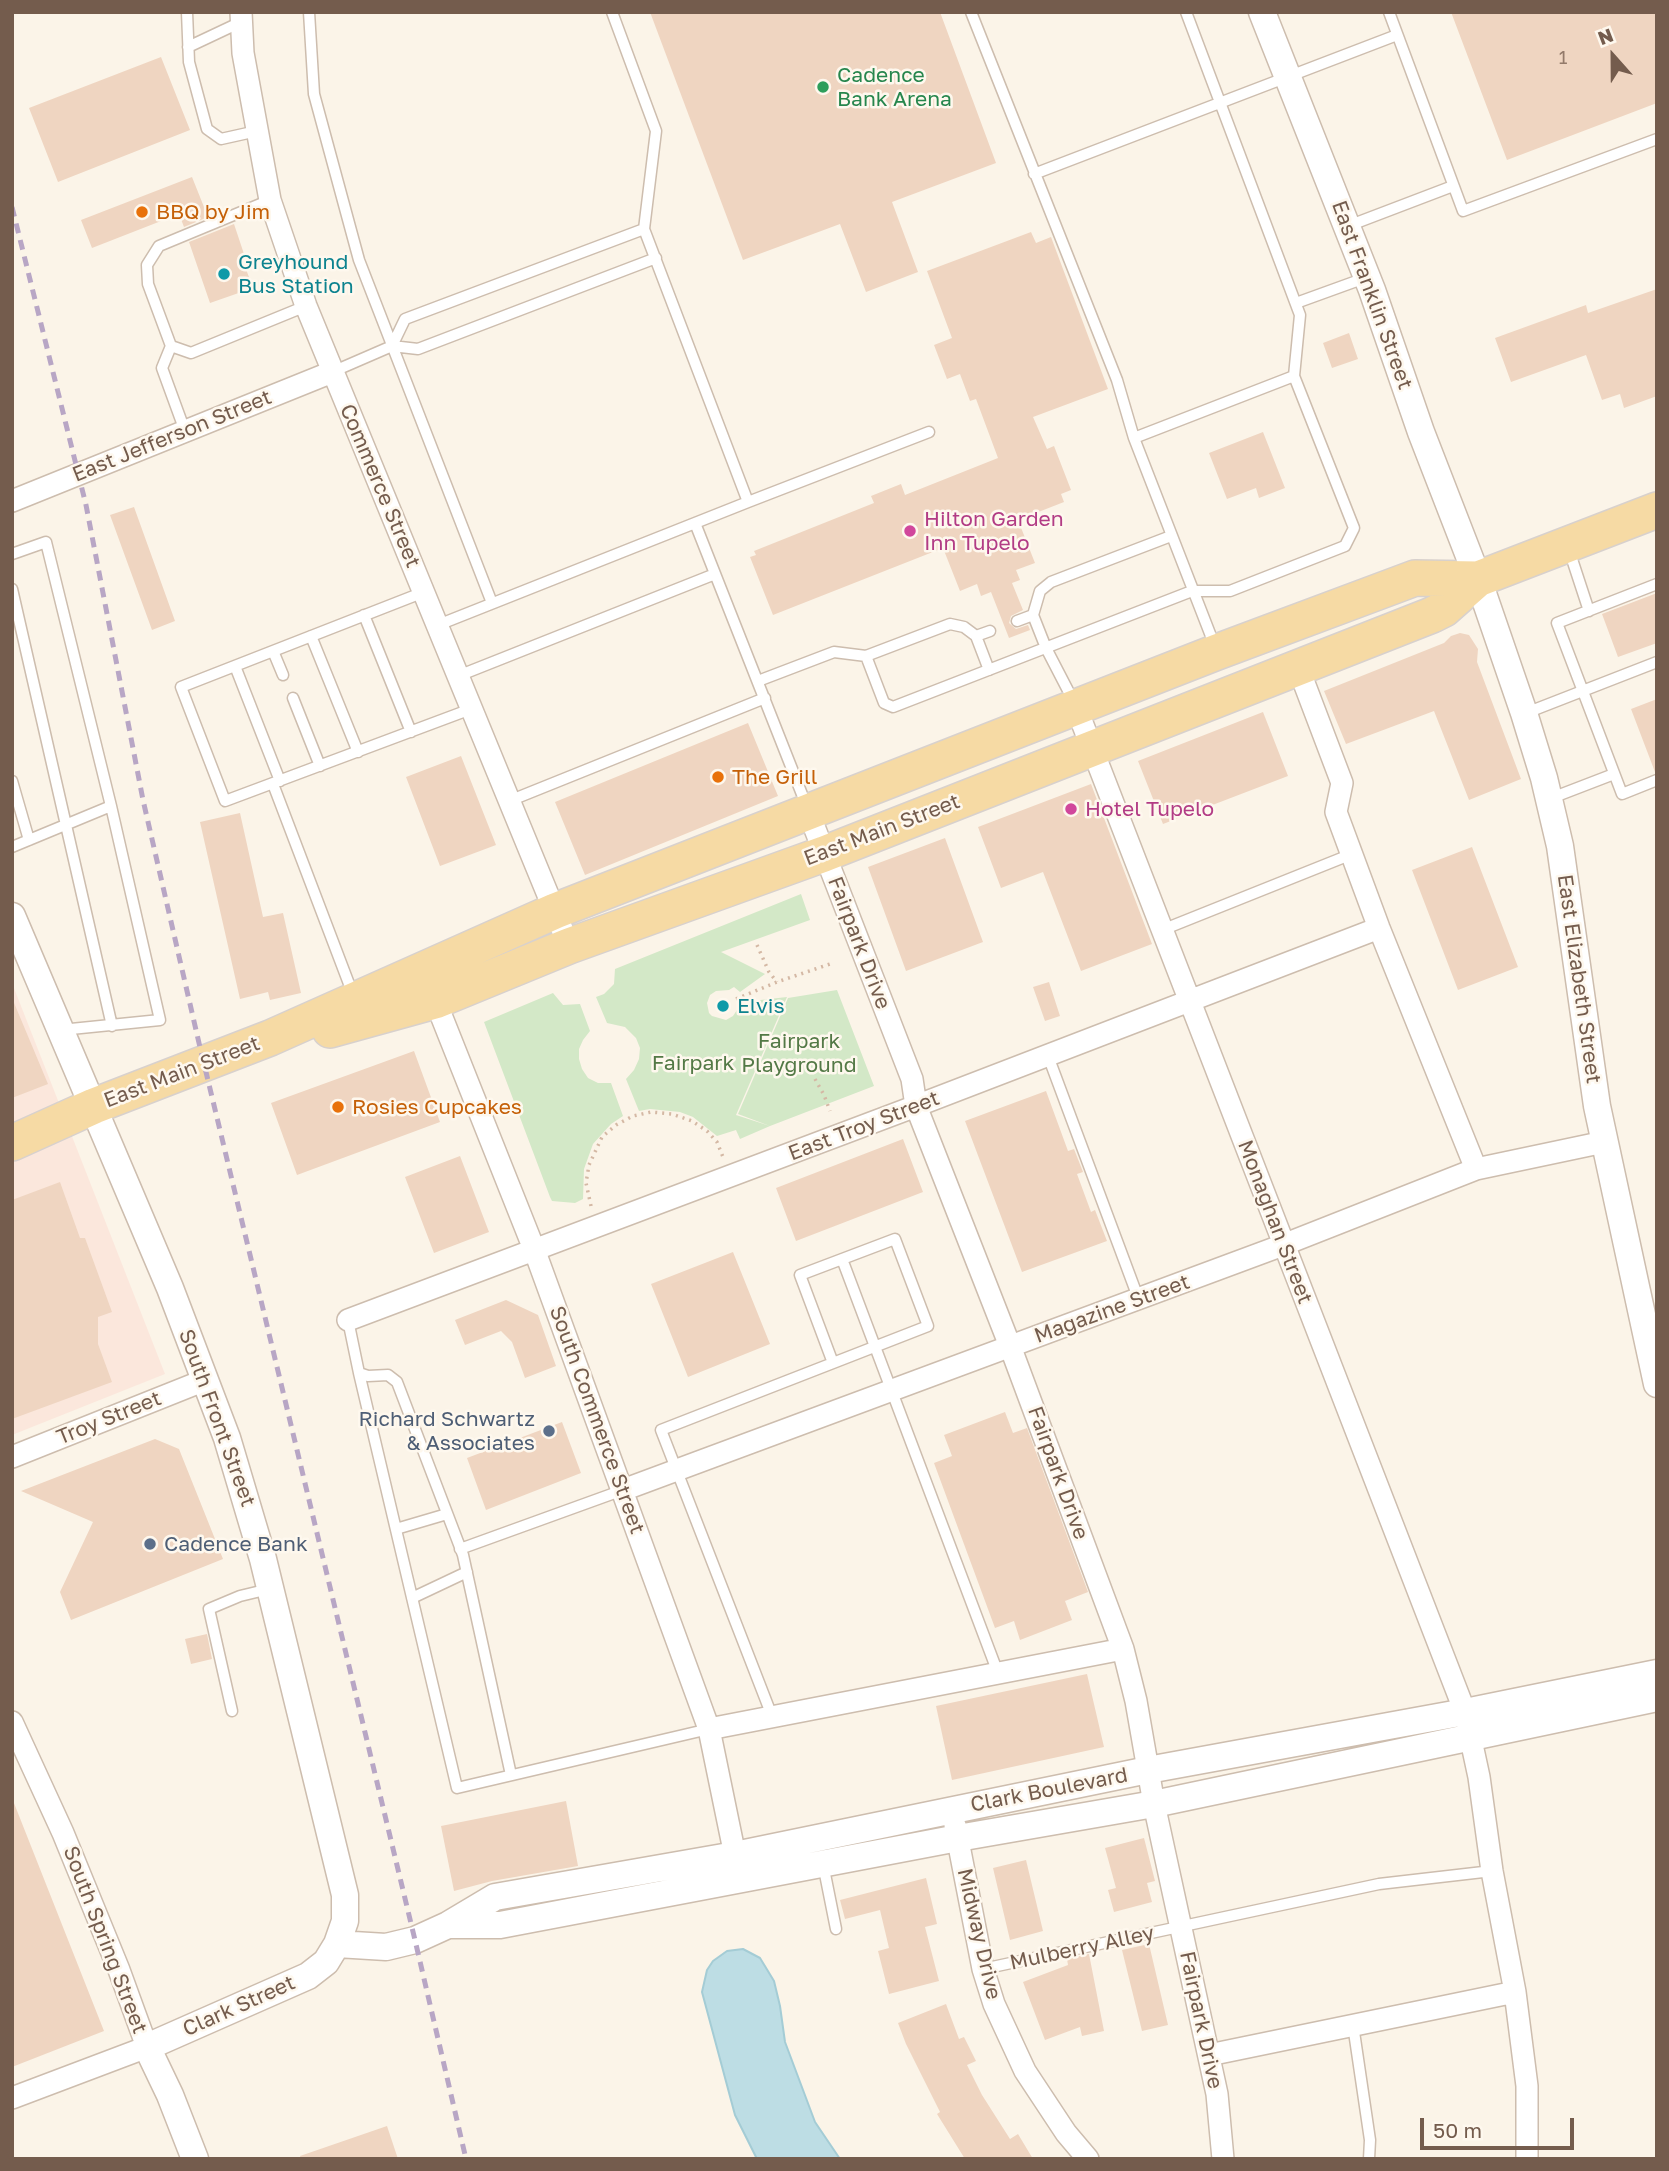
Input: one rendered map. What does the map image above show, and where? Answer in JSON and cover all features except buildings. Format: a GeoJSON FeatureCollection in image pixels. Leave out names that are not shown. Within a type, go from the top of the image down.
{"type":"FeatureCollection","features":[{"type":"Feature","properties":{"kind":"main road","name":"East Main Street"},"geometry":{"type":"LineString","coordinates":[[12,1143],[94,1106],[270,1038],[355,1000],[429,985],[569,946],[824,854],[1444,609],[1478,579],[1657,510]]}},
{"type":"Feature","properties":{"kind":"main road","name":"East Main Street"},"geometry":{"type":"LineString","coordinates":[[270,1038],[307,1037],[429,985],[555,911],[1217,652],[1415,578],[1478,579]]}},
{"type":"Feature","properties":{"kind":"street","name":"East Franklin Street"},"geometry":{"type":"LineString","coordinates":[[1262,12],[1367,277],[1421,432],[1478,579]]}},
{"type":"Feature","properties":{"kind":"street","name":"Commerce Street"},"geometry":{"type":"LineString","coordinates":[[241,17],[243,53],[270,200],[306,306],[569,946]]}},
{"type":"Feature","properties":{"kind":"street","name":"East Jefferson Street"},"geometry":{"type":"LineString","coordinates":[[12,502],[332,372]]}},
{"type":"Feature","properties":{"kind":"street","name":"East Elizabeth Street"},"geometry":{"type":"LineString","coordinates":[[1478,579],[1524,713],[1560,846],[1604,1142],[1657,1384]]}},
{"type":"Feature","properties":{"kind":"street"},"geometry":{"type":"LineString","coordinates":[[1298,667],[1342,783],[1336,812],[1379,928],[1476,1169]]}},
{"type":"Feature","properties":{"kind":"street","name":"Monaghan Street"},"geometry":{"type":"LineString","coordinates":[[1076,707],[1467,1725],[1479,1777],[1492,1871],[1516,1992],[1527,2086],[1527,2159]]}},
{"type":"Feature","properties":{"kind":"street","name":"Fairpark Drive"},"geometry":{"type":"LineString","coordinates":[[808,811],[912,1079],[916,1106],[1010,1346],[1123,1649],[1209,2055],[1221,2125],[1223,2159]]}},
{"type":"Feature","properties":{"kind":"street","name":"South Front Street"},"geometry":{"type":"LineString","coordinates":[[12,916],[94,1106],[205,1380],[237,1468],[271,1588],[343,1888],[345,1921],[337,1944]]}},
{"type":"Feature","properties":{"kind":"street","name":"East Troy Street"},"geometry":{"type":"LineString","coordinates":[[348,1320],[1379,928]]}},
{"type":"Feature","properties":{"kind":"street","name":"South Commerce Street"},"geometry":{"type":"LineString","coordinates":[[429,985],[534,1250],[709,1729],[738,1867]]}},
{"type":"Feature","properties":{"kind":"street","name":"Magazine Street"},"geometry":{"type":"LineString","coordinates":[[623,1490],[1139,1300],[1476,1169],[1604,1142]]}},
{"type":"Feature","properties":{"kind":"street","name":"Troy Street"},"geometry":{"type":"LineString","coordinates":[[12,1457],[205,1380]]}},
{"type":"Feature","properties":{"kind":"street"},"geometry":{"type":"LineString","coordinates":[[709,1729],[1123,1649]]}},
{"type":"Feature","properties":{"kind":"street","name":"Clark Boulevard"},"geometry":{"type":"LineString","coordinates":[[738,1867],[823,1864],[1154,1804],[1467,1725],[1657,1673]]}},
{"type":"Feature","properties":{"kind":"street","name":"Clark Boulevard"},"geometry":{"type":"LineString","coordinates":[[337,1944],[386,1947],[415,1940],[448,1925],[500,1925],[738,1867],[952,1810],[1148,1770],[1657,1698]]}},
{"type":"Feature","properties":{"kind":"street","name":"South Spring Street"},"geometry":{"type":"LineString","coordinates":[[14,1729],[63,1833],[147,2047],[170,2095],[195,2159]]}},
{"type":"Feature","properties":{"kind":"street","name":"Midway Drive"},"geometry":{"type":"LineString","coordinates":[[952,1810],[983,1969],[994,2004],[1025,2071],[1044,2103],[1088,2159]]}},
{"type":"Feature","properties":{"kind":"street","name":"Clark Street"},"geometry":{"type":"LineString","coordinates":[[12,2098],[147,2047],[308,1976],[326,1962],[337,1944]]}},
{"type":"Feature","properties":{"kind":"street"},"geometry":{"type":"LineString","coordinates":[[1209,2055],[1516,1992]]}},
{"type":"Feature","properties":{"kind":"lane"},"geometry":{"type":"LineString","coordinates":[[187,12],[189,62],[207,129],[221,139],[257,131]]}},
{"type":"Feature","properties":{"kind":"lane"},"geometry":{"type":"LineString","coordinates":[[309,12],[314,94],[359,260],[492,603]]}},
{"type":"Feature","properties":{"kind":"lane"},"geometry":{"type":"LineString","coordinates":[[612,12],[656,131],[644,229],[748,502]]}},
{"type":"Feature","properties":{"kind":"lane"},"geometry":{"type":"LineString","coordinates":[[971,12],[1117,380],[1134,438],[1217,652]]}},
{"type":"Feature","properties":{"kind":"lane"},"geometry":{"type":"LineString","coordinates":[[866,656],[884,703],[893,707],[1192,591],[1230,591],[1345,546],[1350,537],[1354,528],[1294,376],[1300,315],[1186,12]]}},
{"type":"Feature","properties":{"kind":"lane"},"geometry":{"type":"LineString","coordinates":[[1389,12],[1463,211],[1657,139]]}},
{"type":"Feature","properties":{"kind":"lane"},"geometry":{"type":"LineString","coordinates":[[188,47],[241,17]]}},
{"type":"Feature","properties":{"kind":"lane"},"geometry":{"type":"LineString","coordinates":[[1034,174],[1397,35]]}},
{"type":"Feature","properties":{"kind":"lane"},"geometry":{"type":"LineString","coordinates":[[1347,226],[1453,186]]}},
{"type":"Feature","properties":{"kind":"lane"},"geometry":{"type":"LineString","coordinates":[[185,430],[162,368],[171,345],[148,284],[147,265],[159,246],[270,200]]}},
{"type":"Feature","properties":{"kind":"lane"},"geometry":{"type":"LineString","coordinates":[[392,346],[405,319],[644,229]]}},
{"type":"Feature","properties":{"kind":"lane"},"geometry":{"type":"LineString","coordinates":[[332,372],[392,346],[418,349],[656,258]]}},
{"type":"Feature","properties":{"kind":"lane"},"geometry":{"type":"LineString","coordinates":[[1296,303],[1367,277]]}},
{"type":"Feature","properties":{"kind":"lane"},"geometry":{"type":"LineString","coordinates":[[171,345],[191,353],[306,306]]}},
{"type":"Feature","properties":{"kind":"lane"},"geometry":{"type":"LineString","coordinates":[[1134,438],[1294,376]]}},
{"type":"Feature","properties":{"kind":"lane"},"geometry":{"type":"LineString","coordinates":[[438,625],[929,432]]}},
{"type":"Feature","properties":{"kind":"lane"},"geometry":{"type":"LineString","coordinates":[[695,523],[808,811]]}},
{"type":"Feature","properties":{"kind":"lane"},"geometry":{"type":"LineString","coordinates":[[1076,707],[1046,648],[1033,615],[1040,591],[1051,582],[1171,536]]}},
{"type":"Feature","properties":{"kind":"lane"},"geometry":{"type":"LineString","coordinates":[[12,554],[46,542],[160,1020],[61,1030]]}},
{"type":"Feature","properties":{"kind":"lane"},"geometry":{"type":"LineString","coordinates":[[1567,545],[1589,611]]}},
{"type":"Feature","properties":{"kind":"lane"},"geometry":{"type":"LineString","coordinates":[[458,676],[715,574]]}},
{"type":"Feature","properties":{"kind":"lane"},"geometry":{"type":"LineString","coordinates":[[1657,584],[1556,623],[1622,794],[1657,780]]}},
{"type":"Feature","properties":{"kind":"lane"},"geometry":{"type":"LineString","coordinates":[[12,589],[112,1026]]}},
{"type":"Feature","properties":{"kind":"lane"},"geometry":{"type":"LineString","coordinates":[[424,592],[181,687],[225,801],[471,709]]}},
{"type":"Feature","properties":{"kind":"lane"},"geometry":{"type":"LineString","coordinates":[[364,615],[411,732]]}},
{"type":"Feature","properties":{"kind":"lane"},"geometry":{"type":"LineString","coordinates":[[1017,621],[1033,615]]}},
{"type":"Feature","properties":{"kind":"lane"},"geometry":{"type":"LineString","coordinates":[[758,681],[834,652],[866,656],[950,624],[964,627],[976,636],[989,670]]}},
{"type":"Feature","properties":{"kind":"lane"},"geometry":{"type":"LineString","coordinates":[[976,636],[990,631]]}},
{"type":"Feature","properties":{"kind":"lane"},"geometry":{"type":"LineString","coordinates":[[312,636],[358,752]]}},
{"type":"Feature","properties":{"kind":"lane"},"geometry":{"type":"LineString","coordinates":[[274,650],[283,675]]}},
{"type":"Feature","properties":{"kind":"lane"},"geometry":{"type":"LineString","coordinates":[[1524,713],[1657,662]]}},
{"type":"Feature","properties":{"kind":"lane"},"geometry":{"type":"LineString","coordinates":[[235,666],[355,1000]]}},
{"type":"Feature","properties":{"kind":"lane"},"geometry":{"type":"LineString","coordinates":[[293,698],[320,766]]}},
{"type":"Feature","properties":{"kind":"lane"},"geometry":{"type":"LineString","coordinates":[[509,801],[765,698]]}},
{"type":"Feature","properties":{"kind":"lane"},"geometry":{"type":"LineString","coordinates":[[1549,799],[1615,774]]}},
{"type":"Feature","properties":{"kind":"lane"},"geometry":{"type":"LineString","coordinates":[[12,781],[29,840]]}},
{"type":"Feature","properties":{"kind":"lane"},"geometry":{"type":"LineString","coordinates":[[12,847],[111,806]]}},
{"type":"Feature","properties":{"kind":"lane"},"geometry":{"type":"LineString","coordinates":[[1162,930],[1352,855]]}},
{"type":"Feature","properties":{"kind":"lane"},"geometry":{"type":"LineString","coordinates":[[1048,1056],[1139,1300]]}},
{"type":"Feature","properties":{"kind":"lane"},"geometry":{"type":"LineString","coordinates":[[772,1716],[662,1430],[928,1326],[895,1239],[800,1275],[833,1363]]}},
{"type":"Feature","properties":{"kind":"lane"},"geometry":{"type":"LineString","coordinates":[[842,1259],[998,1673]]}},
{"type":"Feature","properties":{"kind":"lane"},"geometry":{"type":"LineString","coordinates":[[348,1320],[457,1788],[709,1729]]}},
{"type":"Feature","properties":{"kind":"lane"},"geometry":{"type":"LineString","coordinates":[[359,1373],[368,1376],[388,1375],[397,1382],[467,1572],[511,1774]]}},
{"type":"Feature","properties":{"kind":"lane"},"geometry":{"type":"LineString","coordinates":[[460,1549],[623,1490]]}},
{"type":"Feature","properties":{"kind":"lane"},"geometry":{"type":"LineString","coordinates":[[396,1529],[447,1514]]}},
{"type":"Feature","properties":{"kind":"lane"},"geometry":{"type":"LineString","coordinates":[[412,1598],[467,1572]]}},
{"type":"Feature","properties":{"kind":"lane"},"geometry":{"type":"LineString","coordinates":[[232,1711],[209,1609],[240,1596],[271,1588]]}},
{"type":"Feature","properties":{"kind":"lane"},"geometry":{"type":"LineString","coordinates":[[823,1864],[836,1929]]}},
{"type":"Feature","properties":{"kind":"lane","name":"Mulberry Alley"},"geometry":{"type":"LineString","coordinates":[[983,1969],[1379,1884],[1492,1871]]}},
{"type":"Feature","properties":{"kind":"lane"},"geometry":{"type":"LineString","coordinates":[[1353,2025],[1370,2140],[1369,2159]]}},
{"type":"Feature","properties":{"kind":"path"},"geometry":{"type":"LineString","coordinates":[[757,945],[777,982]]}},
{"type":"Feature","properties":{"kind":"path"},"geometry":{"type":"LineString","coordinates":[[736,999],[833,963]]}},
{"type":"Feature","properties":{"kind":"path"},"geometry":{"type":"LineString","coordinates":[[815,1079],[830,1111]]}},
{"type":"Feature","properties":{"kind":"path"},"geometry":{"type":"LineString","coordinates":[[592,1208],[586,1184],[589,1165],[602,1137],[633,1116],[651,1112],[672,1114],[692,1121],[717,1142],[723,1157]]}},
{"type":"Feature","properties":{"kind":"shaded area"},"geometry":{"type":"Polygon","coordinates":[[[12,983],[165,1374],[12,1435],[12,983]]]}},
{"type":"Feature","properties":{"kind":"green space","name":"Fairpark"},"geometry":{"type":"Polygon","coordinates":[[[801,894],[810,920],[721,952],[765,974],[740,992],[734,987],[716,991],[710,995],[707,1003],[712,1016],[726,1020],[737,1010],[742,1010],[743,1002],[787,997],[736,1115],[770,1126],[740,1139],[736,1130],[717,1136],[693,1117],[680,1112],[650,1109],[639,1111],[626,1079],[639,1059],[640,1048],[636,1038],[625,1027],[607,1023],[596,997],[604,994],[614,984],[615,969],[801,894]]]}},
{"type":"Feature","properties":{"kind":"green space","name":"Fairpark Playground"},"geometry":{"type":"Polygon","coordinates":[[[837,990],[874,1086],[770,1126],[738,1114],[788,998],[837,990]]]}},
{"type":"Feature","properties":{"kind":"green space"},"geometry":{"type":"Polygon","coordinates":[[[553,993],[563,1005],[580,1004],[590,1031],[579,1049],[582,1069],[588,1078],[598,1083],[611,1083],[623,1116],[611,1124],[593,1144],[584,1169],[583,1199],[575,1203],[552,1201],[484,1022],[553,993]]]}},
{"type":"Feature","properties":{"kind":"water"},"geometry":{"type":"Polygon","coordinates":[[[743,1949],[760,1958],[774,1981],[785,2042],[815,2122],[840,2159],[757,2159],[735,2115],[702,1992],[707,1970],[713,1961],[727,1951],[743,1949]]]}},
{"type":"Feature","properties":{"kind":"railway"},"geometry":{"type":"LineString","coordinates":[[12,207],[86,505],[143,800],[199,1043],[466,2159]]}},
{"type":"Feature","properties":{"kind":"place","name":"Cadence Bank Arena"},"geometry":{"type":"Point","coordinates":[823,87]}},
{"type":"Feature","properties":{"kind":"place","name":"BBQ by Jim"},"geometry":{"type":"Point","coordinates":[142,212]}},
{"type":"Feature","properties":{"kind":"place","name":"Greyhound Bus Station"},"geometry":{"type":"Point","coordinates":[224,274]}},
{"type":"Feature","properties":{"kind":"place","name":"Hilton Garden Inn Tupelo"},"geometry":{"type":"Point","coordinates":[910,531]}},
{"type":"Feature","properties":{"kind":"place","name":"The Grill"},"geometry":{"type":"Point","coordinates":[718,777]}},
{"type":"Feature","properties":{"kind":"place","name":"Hotel Tupelo"},"geometry":{"type":"Point","coordinates":[1071,809]}},
{"type":"Feature","properties":{"kind":"place","name":"Elvis"},"geometry":{"type":"Point","coordinates":[723,1006]}},
{"type":"Feature","properties":{"kind":"place","name":"Rosies Cupcakes"},"geometry":{"type":"Point","coordinates":[338,1107]}},
{"type":"Feature","properties":{"kind":"place","name":"Richard Schwartz & Associates"},"geometry":{"type":"Point","coordinates":[549,1431]}},
{"type":"Feature","properties":{"kind":"place","name":"Cadence Bank"},"geometry":{"type":"Point","coordinates":[150,1544]}}]}
